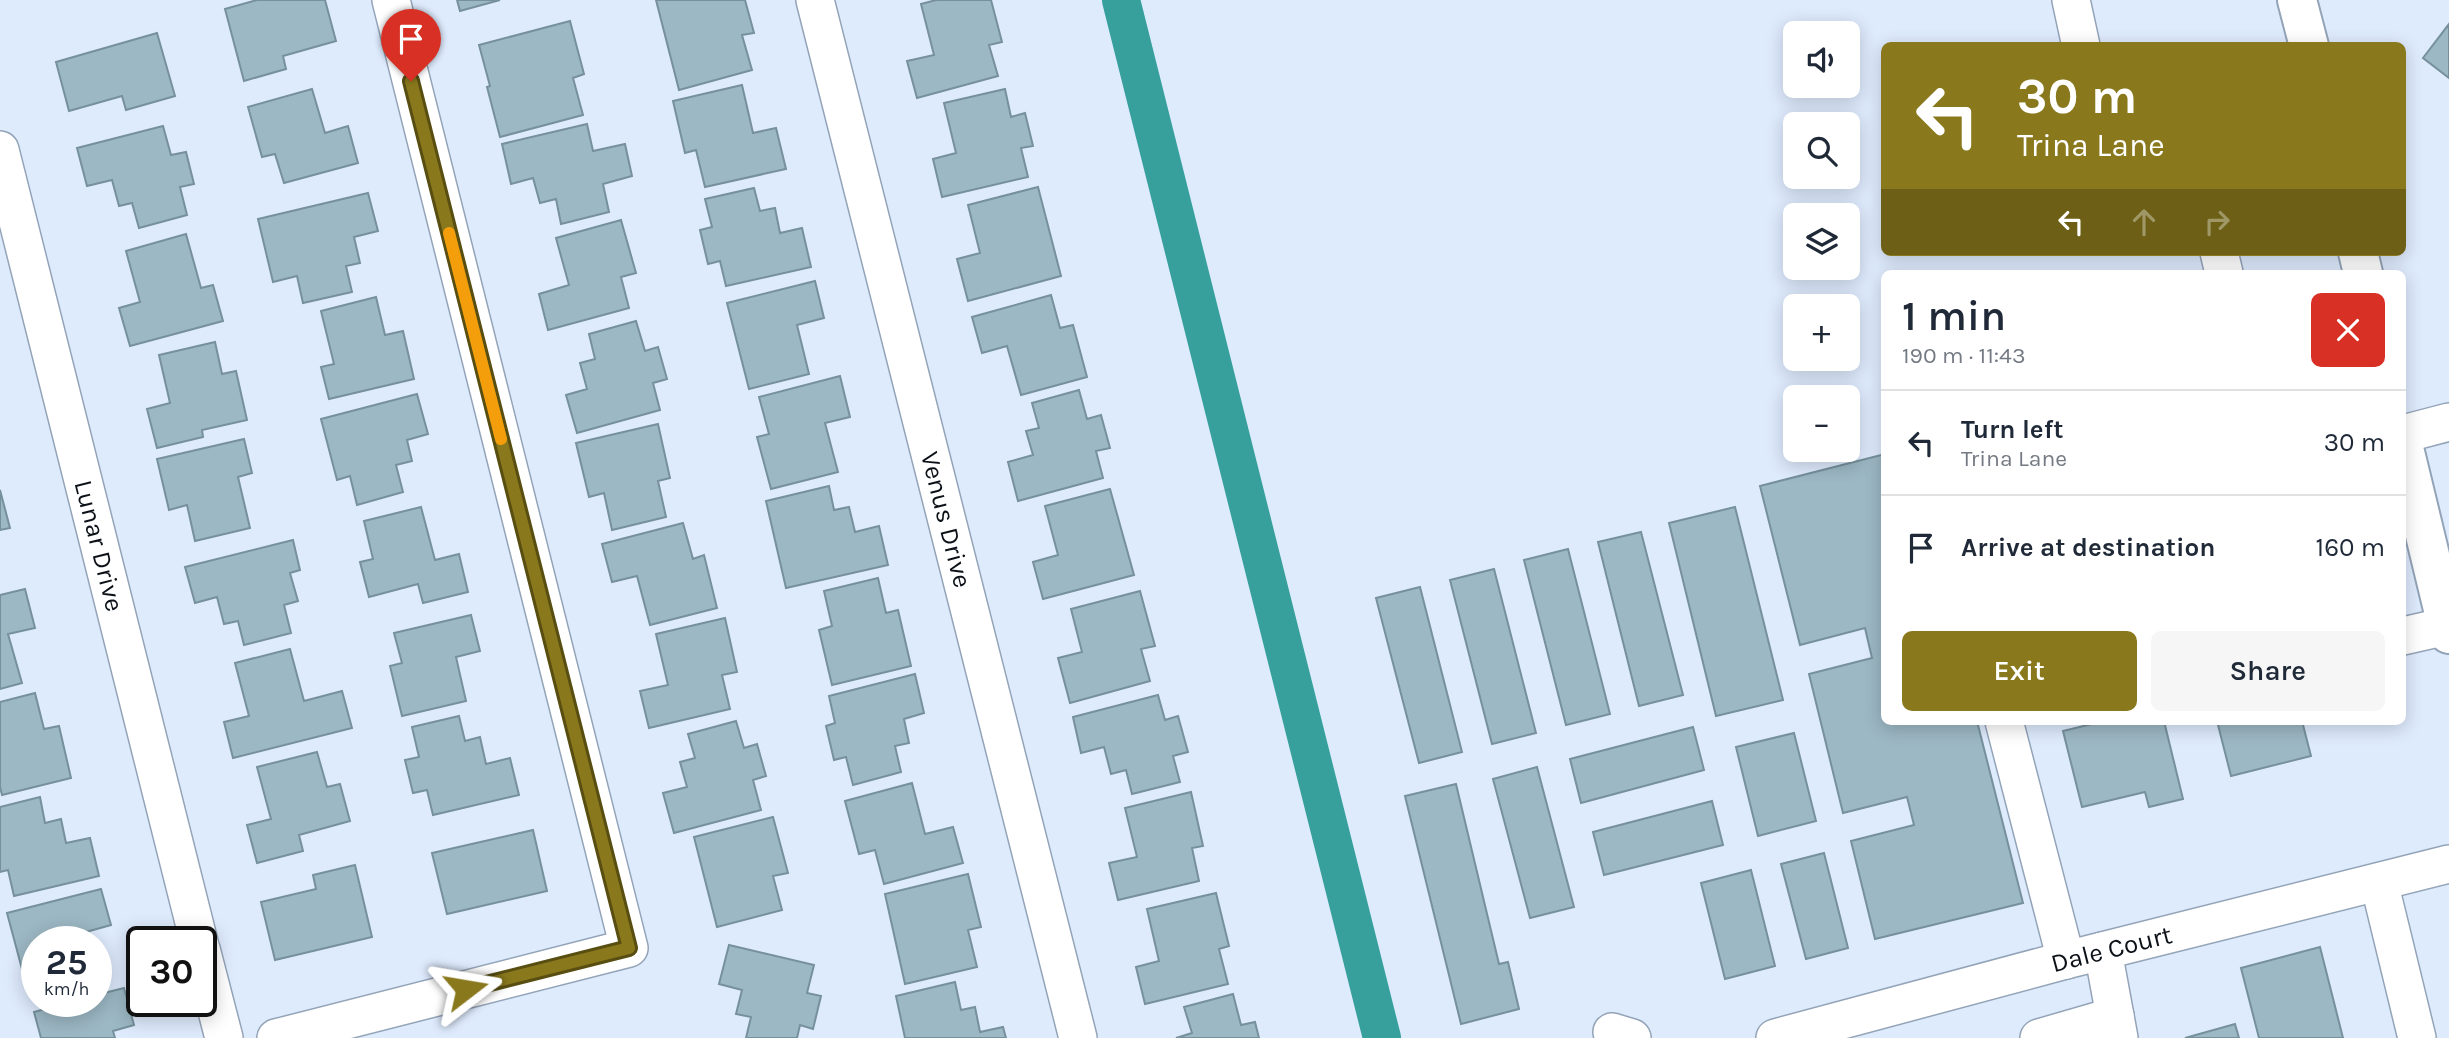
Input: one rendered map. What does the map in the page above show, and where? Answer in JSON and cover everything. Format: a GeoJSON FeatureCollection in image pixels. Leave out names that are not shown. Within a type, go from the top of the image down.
{"type":"FeatureCollection","features":[{"type":"Feature","properties":{"kind":"main road"},"geometry":{"type":"LineString","coordinates":[[2297,0],[2308,42]]}},
{"type":"Feature","properties":{"kind":"main road"},"geometry":{"type":"LineString","coordinates":[[2406,468],[2448,630]]}},
{"type":"Feature","properties":{"kind":"street"},"geometry":{"type":"LineString","coordinates":[[276,1038],[629,948],[391,0]]}},
{"type":"Feature","properties":{"kind":"street","name":"Venus Drive"},"geometry":{"type":"LineString","coordinates":[[815,0],[1078,1038]]}},
{"type":"Feature","properties":{"kind":"street"},"geometry":{"type":"LineString","coordinates":[[2071,0],[2080,42]]}},
{"type":"Feature","properties":{"kind":"street","name":"Lunar Drive"},"geometry":{"type":"LineString","coordinates":[[0,149],[195,926]]}},
{"type":"Feature","properties":{"kind":"street"},"geometry":{"type":"LineString","coordinates":[[2406,433],[2449,422]]}},
{"type":"Feature","properties":{"kind":"street"},"geometry":{"type":"LineString","coordinates":[[2406,636],[2448,630]]}},
{"type":"Feature","properties":{"kind":"street"},"geometry":{"type":"LineString","coordinates":[[2005,725],[2066,960]]}},
{"type":"Feature","properties":{"kind":"street","name":"Dale Court"},"geometry":{"type":"LineString","coordinates":[[1782,1037],[2066,960],[2449,864]]}},
{"type":"Feature","properties":{"kind":"street"},"geometry":{"type":"LineString","coordinates":[[2379,881],[2417,1038]]}},
{"type":"Feature","properties":{"kind":"street"},"geometry":{"type":"LineString","coordinates":[[2039,1038],[2117,1027],[2103,951]]}},
{"type":"Feature","properties":{"kind":"street"},"geometry":{"type":"LineString","coordinates":[[217,1011],[224,1038]]}},
{"type":"Feature","properties":{"kind":"building"},"geometry":{"type":"Polygon","coordinates":[[[257,0],[325,0],[336,41],[283,56],[286,69],[244,81],[225,9],[257,0]]]}},
{"type":"Feature","properties":{"kind":"building"},"geometry":{"type":"Polygon","coordinates":[[[457,0],[500,0],[460,11],[457,0]]]}},
{"type":"Feature","properties":{"kind":"building"},"geometry":{"type":"Polygon","coordinates":[[[656,0],[745,0],[754,33],[742,35],[752,70],[679,90],[656,0]]]}},
{"type":"Feature","properties":{"kind":"building"},"geometry":{"type":"Polygon","coordinates":[[[936,0],[991,0],[1002,42],[989,45],[998,76],[917,98],[907,61],[934,55],[921,4],[936,0]]]}},
{"type":"Feature","properties":{"kind":"building"},"geometry":{"type":"Polygon","coordinates":[[[570,21],[584,74],[573,78],[583,115],[500,137],[479,45],[570,21]]]}},
{"type":"Feature","properties":{"kind":"building"},"geometry":{"type":"Polygon","coordinates":[[[2449,24],[2449,78],[2423,58],[2449,24]]]}},
{"type":"Feature","properties":{"kind":"building"},"geometry":{"type":"Polygon","coordinates":[[[157,33],[175,96],[126,110],[122,96],[69,111],[56,62],[157,33]]]}},
{"type":"Feature","properties":{"kind":"building"},"geometry":{"type":"Polygon","coordinates":[[[742,85],[753,133],[776,128],[786,169],[705,187],[696,150],[685,153],[673,101],[742,85]]]}},
{"type":"Feature","properties":{"kind":"building"},"geometry":{"type":"Polygon","coordinates":[[[312,89],[325,133],[348,126],[358,163],[284,183],[275,154],[262,157],[248,107],[312,89]]]}},
{"type":"Feature","properties":{"kind":"building"},"geometry":{"type":"Polygon","coordinates":[[[1005,89],[1011,117],[1025,113],[1033,146],[1021,148],[1028,177],[942,197],[933,159],[956,153],[944,103],[1005,89]]]}},
{"type":"Feature","properties":{"kind":"building"},"geometry":{"type":"Polygon","coordinates":[[[587,124],[593,151],[625,144],[632,176],[603,184],[609,212],[561,224],[556,199],[540,203],[533,178],[511,184],[502,144],[587,124]]]}},
{"type":"Feature","properties":{"kind":"building"},"geometry":{"type":"Polygon","coordinates":[[[163,126],[171,155],[186,152],[194,184],[180,187],[187,215],[139,228],[132,203],[119,206],[112,180],[87,186],[77,148],[163,126]]]}},
{"type":"Feature","properties":{"kind":"building"},"geometry":{"type":"Polygon","coordinates":[[[1038,187],[1061,276],[968,301],[957,259],[980,253],[968,205],[1038,187]]]}},
{"type":"Feature","properties":{"kind":"building"},"geometry":{"type":"Polygon","coordinates":[[[754,188],[760,211],[775,208],[780,233],[802,228],[811,267],[726,286],[720,261],[708,264],[700,230],[712,227],[705,199],[754,188]]]}},
{"type":"Feature","properties":{"kind":"building"},"geometry":{"type":"Polygon","coordinates":[[[368,193],[378,231],[354,237],[360,263],[346,266],[352,292],[303,303],[297,276],[273,282],[258,219],[368,193]]]}},
{"type":"Feature","properties":{"kind":"building"},"geometry":{"type":"Polygon","coordinates":[[[621,220],[636,273],[621,277],[629,308],[548,330],[539,294],[569,285],[556,238],[621,220]]]}},
{"type":"Feature","properties":{"kind":"building"},"geometry":{"type":"Polygon","coordinates":[[[186,234],[201,288],[213,285],[223,321],[130,346],[119,308],[140,302],[126,251],[186,234]]]}},
{"type":"Feature","properties":{"kind":"building"},"geometry":{"type":"Polygon","coordinates":[[[815,281],[824,318],[797,325],[809,374],[749,389],[727,303],[815,281]]]}},
{"type":"Feature","properties":{"kind":"building"},"geometry":{"type":"Polygon","coordinates":[[[1051,295],[1060,328],[1073,325],[1087,377],[1021,395],[1007,346],[982,353],[972,317],[1051,295]]]}},
{"type":"Feature","properties":{"kind":"building"},"geometry":{"type":"Polygon","coordinates":[[[376,297],[385,335],[403,331],[414,379],[329,399],[321,367],[334,364],[321,311],[376,297]]]}},
{"type":"Feature","properties":{"kind":"building"},"geometry":{"type":"Polygon","coordinates":[[[636,321],[645,351],[658,347],[667,379],[653,383],[660,410],[577,433],[566,395],[587,389],[580,363],[595,359],[589,334],[636,321]]]}},
{"type":"Feature","properties":{"kind":"building"},"geometry":{"type":"Polygon","coordinates":[[[215,342],[222,374],[236,371],[247,420],[202,430],[203,437],[157,448],[147,409],[170,403],[159,355],[215,342]]]}},
{"type":"Feature","properties":{"kind":"building"},"geometry":{"type":"Polygon","coordinates":[[[840,376],[850,417],[825,423],[838,472],[771,489],[757,437],[769,434],[759,397],[840,376]]]}},
{"type":"Feature","properties":{"kind":"building"},"geometry":{"type":"Polygon","coordinates":[[[1079,390],[1087,419],[1101,415],[1110,448],[1096,451],[1103,478],[1018,501],[1008,462],[1033,455],[1026,431],[1039,428],[1032,403],[1079,390]]]}},
{"type":"Feature","properties":{"kind":"building"},"geometry":{"type":"Polygon","coordinates":[[[417,394],[428,434],[407,440],[412,461],[396,465],[403,492],[357,505],[350,476],[337,480],[321,419],[417,394]]]}},
{"type":"Feature","properties":{"kind":"building"},"geometry":{"type":"Polygon","coordinates":[[[658,424],[670,478],[658,481],[666,517],[612,530],[604,493],[589,497],[576,443],[658,424]]]}},
{"type":"Feature","properties":{"kind":"building"},"geometry":{"type":"Polygon","coordinates":[[[244,439],[252,473],[238,477],[250,528],[195,541],[187,505],[169,510],[157,459],[244,439]]]}},
{"type":"Feature","properties":{"kind":"building"},"geometry":{"type":"Polygon","coordinates":[[[1881,455],[1881,725],[1978,725],[2023,903],[1875,939],[1851,841],[1914,825],[1907,797],[1843,813],[1809,674],[1872,658],[1865,628],[1800,645],[1760,486],[1881,455]]]}},
{"type":"Feature","properties":{"kind":"building"},"geometry":{"type":"Polygon","coordinates":[[[829,486],[834,510],[849,507],[855,532],[879,526],[888,565],[786,588],[766,501],[829,486]]]}},
{"type":"Feature","properties":{"kind":"building"},"geometry":{"type":"Polygon","coordinates":[[[1110,489],[1134,575],[1043,599],[1033,562],[1058,555],[1045,506],[1110,489]]]}},
{"type":"Feature","properties":{"kind":"building"},"geometry":{"type":"Polygon","coordinates":[[[0,490],[10,528],[0,530],[0,490]]]}},
{"type":"Feature","properties":{"kind":"building"},"geometry":{"type":"Polygon","coordinates":[[[421,507],[435,560],[459,554],[468,592],[423,603],[418,584],[369,597],[360,562],[373,559],[364,521],[421,507]]]}},
{"type":"Feature","properties":{"kind":"building"},"geometry":{"type":"Polygon","coordinates":[[[1735,507],[1783,700],[1716,716],[1669,523],[1735,507]]]}},
{"type":"Feature","properties":{"kind":"building"},"geometry":{"type":"Polygon","coordinates":[[[683,523],[693,559],[704,555],[717,608],[650,625],[637,576],[612,582],[602,544],[683,523]]]}},
{"type":"Feature","properties":{"kind":"building"},"geometry":{"type":"Polygon","coordinates":[[[1641,532],[1683,695],[1639,706],[1598,542],[1641,532]]]}},
{"type":"Feature","properties":{"kind":"building"},"geometry":{"type":"Polygon","coordinates":[[[293,540],[300,570],[290,573],[298,601],[284,605],[291,633],[244,645],[238,621],[224,624],[217,597],[195,603],[185,567],[293,540]]]}},
{"type":"Feature","properties":{"kind":"building"},"geometry":{"type":"Polygon","coordinates":[[[1568,549],[1610,714],[1566,725],[1524,560],[1568,549]]]}},
{"type":"Feature","properties":{"kind":"building"},"geometry":{"type":"Polygon","coordinates":[[[1494,569],[1536,733],[1492,744],[1450,580],[1494,569]]]}},
{"type":"Feature","properties":{"kind":"building"},"geometry":{"type":"Polygon","coordinates":[[[878,578],[886,613],[898,610],[911,666],[832,685],[819,630],[832,626],[824,591],[878,578]]]}},
{"type":"Feature","properties":{"kind":"building"},"geometry":{"type":"Polygon","coordinates":[[[1420,587],[1462,752],[1419,763],[1376,598],[1420,587]]]}},
{"type":"Feature","properties":{"kind":"building"},"geometry":{"type":"Polygon","coordinates":[[[25,589],[35,628],[8,634],[22,683],[0,689],[0,595],[25,589]]]}},
{"type":"Feature","properties":{"kind":"building"},"geometry":{"type":"Polygon","coordinates":[[[1140,591],[1155,646],[1141,649],[1150,681],[1070,703],[1058,658],[1082,652],[1071,609],[1140,591]]]}},
{"type":"Feature","properties":{"kind":"building"},"geometry":{"type":"Polygon","coordinates":[[[471,615],[480,651],[456,657],[466,701],[402,716],[390,666],[402,663],[394,633],[471,615]]]}},
{"type":"Feature","properties":{"kind":"building"},"geometry":{"type":"Polygon","coordinates":[[[725,618],[737,672],[722,675],[730,709],[649,728],[640,691],[668,685],[656,634],[725,618]]]}},
{"type":"Feature","properties":{"kind":"building"},"geometry":{"type":"Polygon","coordinates":[[[290,649],[304,701],[342,691],[352,728],[233,758],[224,722],[249,716],[235,663],[290,649]]]}},
{"type":"Feature","properties":{"kind":"building"},"geometry":{"type":"Polygon","coordinates":[[[915,674],[924,713],[904,719],[909,743],[895,746],[901,772],[853,785],[846,757],[834,760],[826,726],[835,723],[829,696],[915,674]]]}},
{"type":"Feature","properties":{"kind":"building"},"geometry":{"type":"Polygon","coordinates":[[[35,693],[44,729],[59,726],[71,778],[2,795],[0,702],[35,693]]]}},
{"type":"Feature","properties":{"kind":"building"},"geometry":{"type":"Polygon","coordinates":[[[1158,695],[1165,720],[1178,716],[1188,752],[1173,756],[1180,782],[1132,794],[1126,770],[1111,774],[1104,747],[1081,753],[1073,717],[1158,695]]]}},
{"type":"Feature","properties":{"kind":"building"},"geometry":{"type":"Polygon","coordinates":[[[459,716],[465,741],[480,737],[486,764],[510,758],[519,795],[433,815],[427,790],[413,793],[405,760],[419,757],[412,727],[459,716]]]}},
{"type":"Feature","properties":{"kind":"building"},"geometry":{"type":"Polygon","coordinates":[[[736,721],[744,748],[757,744],[766,776],[753,780],[761,810],[674,833],[663,793],[687,787],[680,762],[695,758],[688,734],[736,721]]]}},
{"type":"Feature","properties":{"kind":"building"},"geometry":{"type":"Polygon","coordinates":[[[2088,725],[2165,725],[2183,799],[2149,807],[2145,792],[2082,807],[2063,731],[2088,725]]]}},
{"type":"Feature","properties":{"kind":"building"},"geometry":{"type":"Polygon","coordinates":[[[2218,725],[2303,725],[2311,756],[2231,776],[2218,725]]]}},
{"type":"Feature","properties":{"kind":"building"},"geometry":{"type":"Polygon","coordinates":[[[1693,727],[1704,770],[1581,803],[1570,759],[1693,727]]]}},
{"type":"Feature","properties":{"kind":"building"},"geometry":{"type":"Polygon","coordinates":[[[1794,733],[1816,821],[1758,836],[1736,747],[1794,733]]]}},
{"type":"Feature","properties":{"kind":"building"},"geometry":{"type":"Polygon","coordinates":[[[317,752],[327,787],[340,784],[350,821],[299,835],[303,851],[257,863],[247,825],[271,819],[257,767],[317,752]]]}},
{"type":"Feature","properties":{"kind":"building"},"geometry":{"type":"Polygon","coordinates":[[[1537,767],[1574,907],[1530,918],[1493,779],[1537,767]]]}},
{"type":"Feature","properties":{"kind":"building"},"geometry":{"type":"Polygon","coordinates":[[[912,783],[925,834],[953,827],[963,863],[884,884],[875,850],[859,854],[845,801],[912,783]]]}},
{"type":"Feature","properties":{"kind":"building"},"geometry":{"type":"Polygon","coordinates":[[[1456,784],[1499,964],[1508,962],[1519,1009],[1461,1024],[1405,796],[1456,784]]]}},
{"type":"Feature","properties":{"kind":"building"},"geometry":{"type":"Polygon","coordinates":[[[1191,792],[1203,846],[1192,848],[1199,881],[1118,900],[1109,863],[1137,857],[1125,808],[1191,792]]]}},
{"type":"Feature","properties":{"kind":"building"},"geometry":{"type":"Polygon","coordinates":[[[40,797],[45,823],[61,819],[66,843],[90,838],[99,876],[14,896],[8,870],[0,872],[0,807],[40,797]]]}},
{"type":"Feature","properties":{"kind":"building"},"geometry":{"type":"Polygon","coordinates":[[[1712,801],[1723,845],[1604,875],[1593,832],[1712,801]]]}},
{"type":"Feature","properties":{"kind":"building"},"geometry":{"type":"Polygon","coordinates":[[[773,817],[788,873],[773,876],[782,910],[717,927],[694,837],[773,817]]]}},
{"type":"Feature","properties":{"kind":"building"},"geometry":{"type":"Polygon","coordinates":[[[533,830],[547,891],[447,914],[432,853],[533,830]]]}},
{"type":"Feature","properties":{"kind":"building"},"geometry":{"type":"Polygon","coordinates":[[[1824,853],[1848,948],[1806,959],[1781,864],[1824,853]]]}},
{"type":"Feature","properties":{"kind":"building"},"geometry":{"type":"Polygon","coordinates":[[[355,865],[372,937],[275,960],[261,902],[316,889],[313,875],[355,865]]]}},
{"type":"Feature","properties":{"kind":"building"},"geometry":{"type":"Polygon","coordinates":[[[1751,870],[1775,966],[1725,979],[1701,883],[1751,870]]]}},
{"type":"Feature","properties":{"kind":"building"},"geometry":{"type":"Polygon","coordinates":[[[968,874],[981,927],[968,930],[977,967],[905,984],[885,894],[968,874]]]}},
{"type":"Feature","properties":{"kind":"building"},"geometry":{"type":"Polygon","coordinates":[[[101,889],[111,925],[21,926],[21,965],[7,913],[101,889]]]}},
{"type":"Feature","properties":{"kind":"building"},"geometry":{"type":"Polygon","coordinates":[[[1216,893],[1229,946],[1219,949],[1228,984],[1145,1004],[1136,967],[1159,961],[1147,909],[1216,893]]]}},
{"type":"Feature","properties":{"kind":"building"},"geometry":{"type":"Polygon","coordinates":[[[729,945],[814,965],[807,993],[821,996],[813,1029],[800,1025],[797,1038],[746,1038],[751,1017],[736,1014],[742,990],[719,984],[729,945]]]}},
{"type":"Feature","properties":{"kind":"building"},"geometry":{"type":"Polygon","coordinates":[[[2320,947],[2343,1038],[2259,1038],[2241,968],[2320,947]]]}},
{"type":"Feature","properties":{"kind":"building"},"geometry":{"type":"Polygon","coordinates":[[[955,982],[961,1010],[975,1007],[980,1032],[1003,1027],[1006,1038],[905,1038],[896,996],[955,982]]]}},
{"type":"Feature","properties":{"kind":"building"},"geometry":{"type":"Polygon","coordinates":[[[124,988],[126,1017],[132,1017],[134,1025],[113,1031],[115,1038],[41,1038],[35,1017],[112,1017],[112,991],[124,988]]]}},
{"type":"Feature","properties":{"kind":"building"},"geometry":{"type":"Polygon","coordinates":[[[1233,994],[1241,1025],[1255,1022],[1259,1038],[1176,1038],[1192,1033],[1184,1007],[1233,994]]]}},
{"type":"Feature","properties":{"kind":"building"},"geometry":{"type":"Polygon","coordinates":[[[2235,1024],[2239,1038],[2185,1038],[2235,1024]]]}},
{"type":"Feature","properties":{"kind":"waterway"},"geometry":{"type":"LineString","coordinates":[[1121,0],[1382,1038]]}},
{"type":"Feature","properties":{"kind":"slow traffic"},"geometry":{"type":"LineString","coordinates":[[449,233],[501,439]]}},
{"type":"Feature","properties":{"kind":"route"},"geometry":{"type":"LineString","coordinates":[[411,81],[629,948],[466,989]]}}]}
